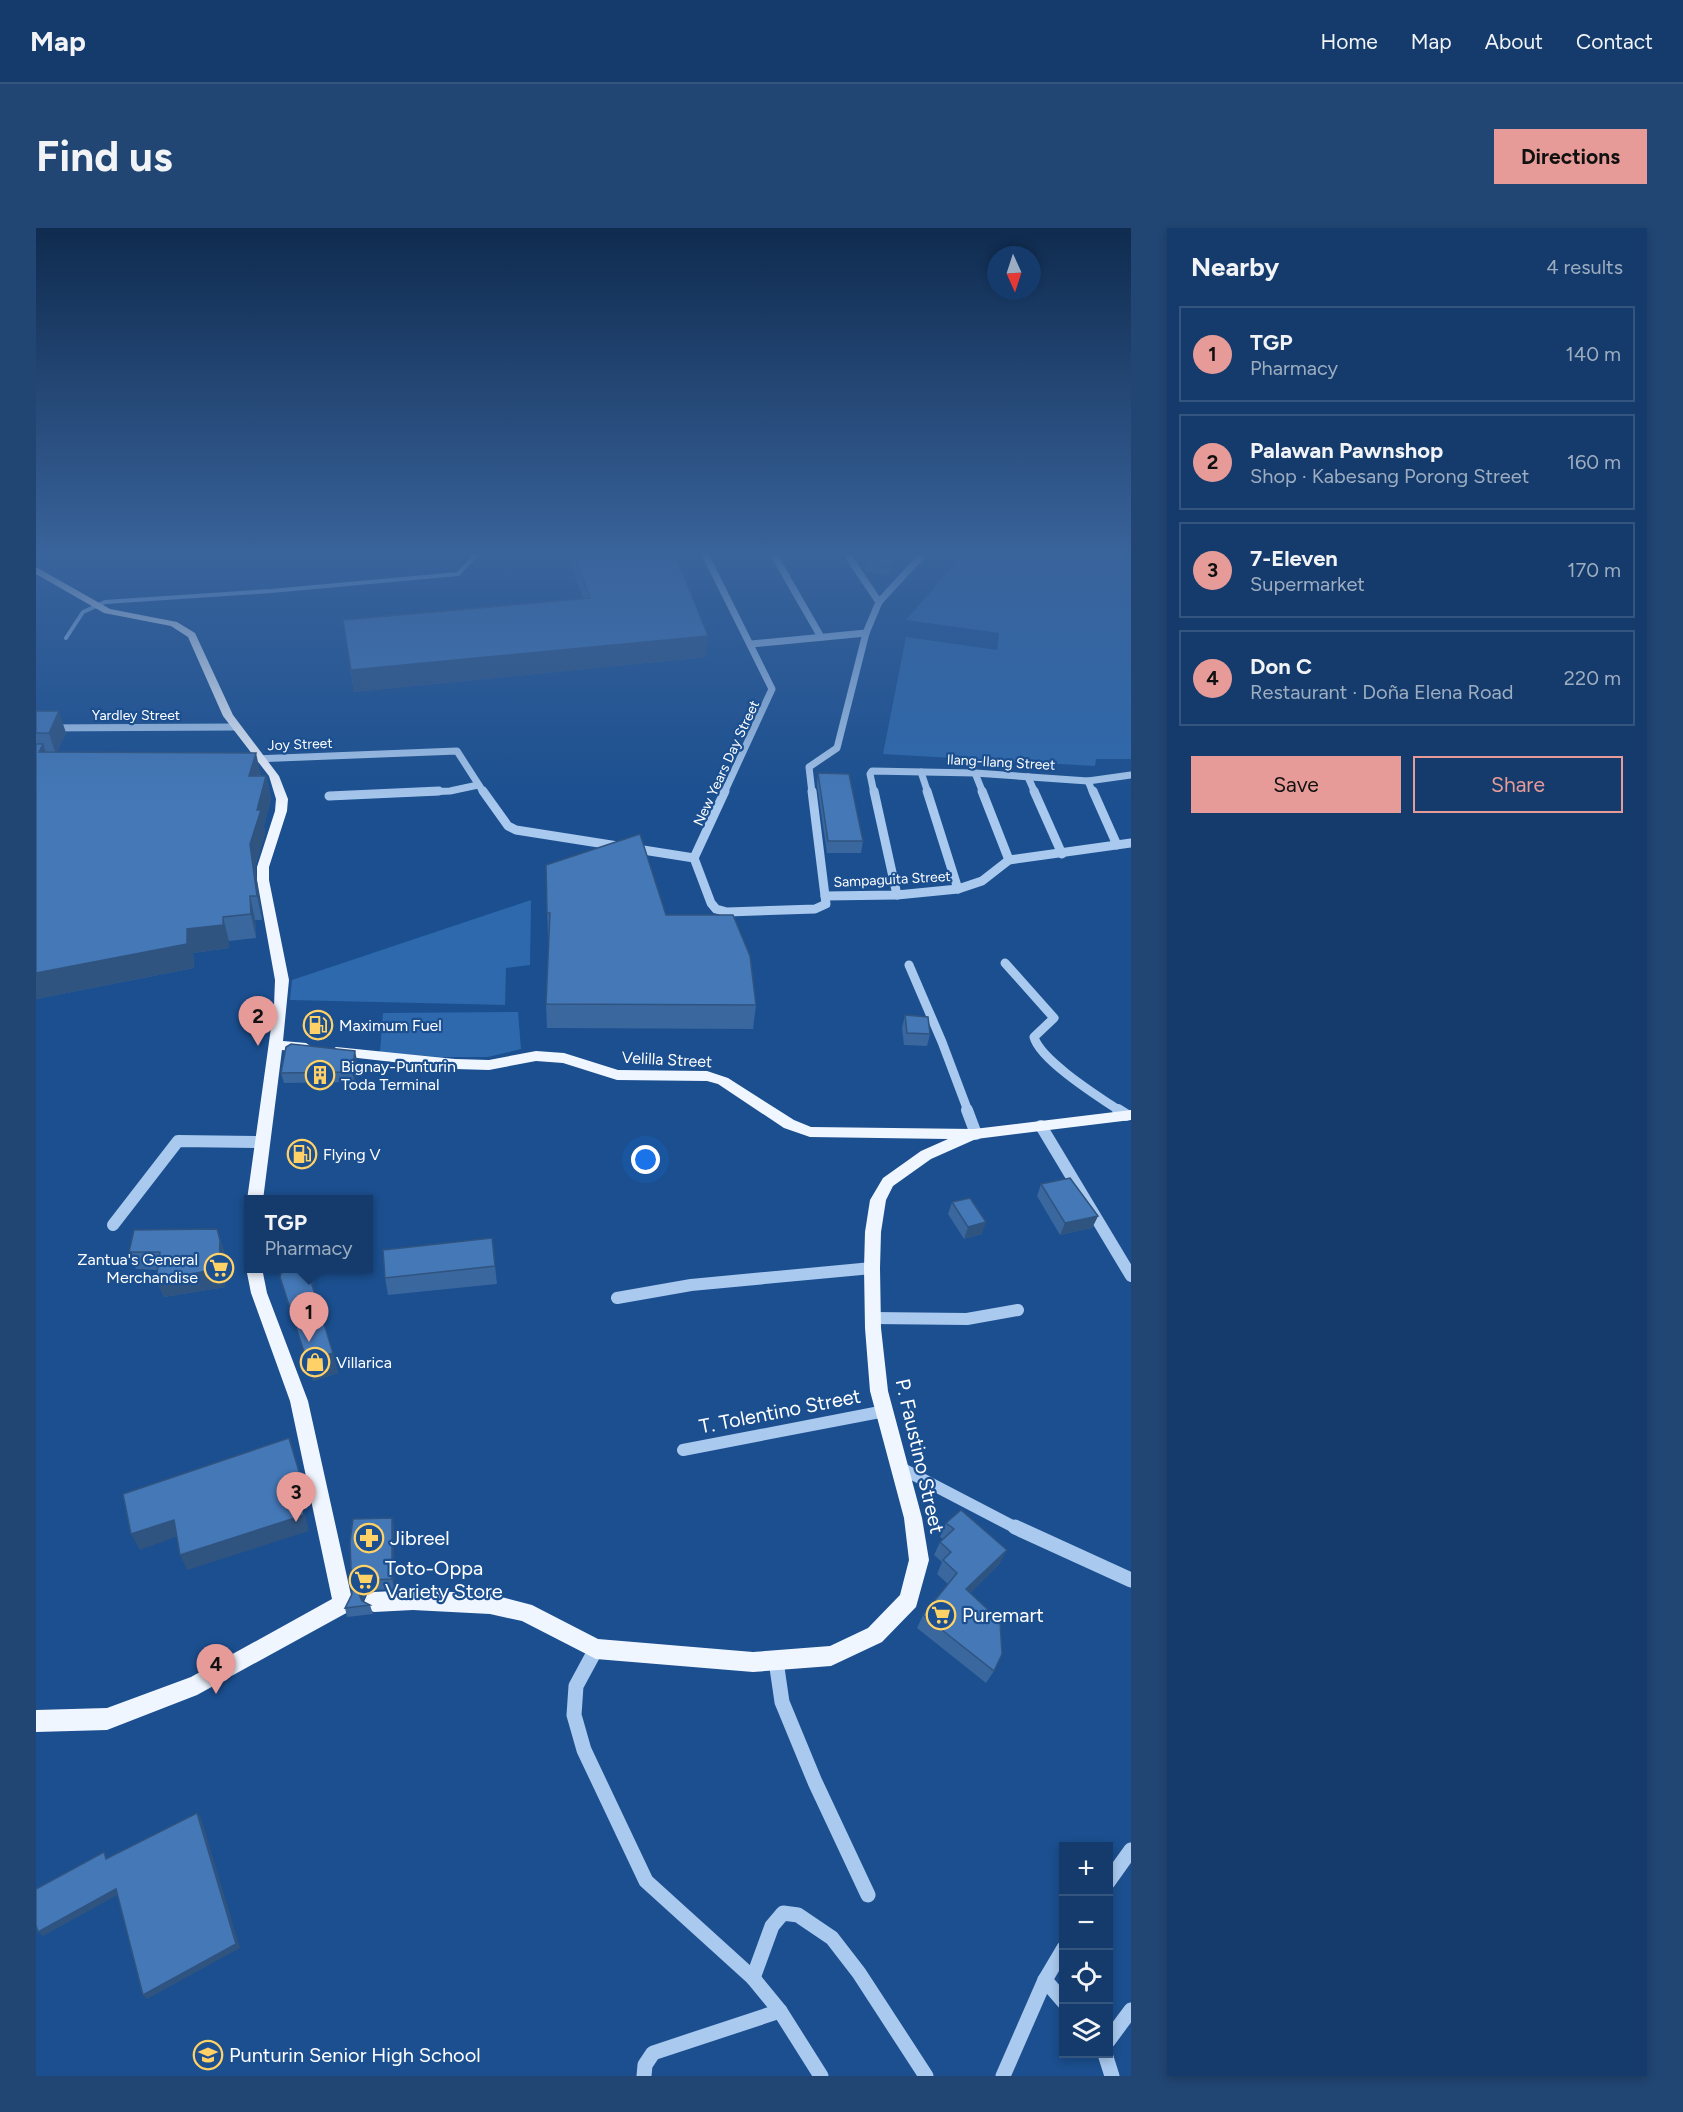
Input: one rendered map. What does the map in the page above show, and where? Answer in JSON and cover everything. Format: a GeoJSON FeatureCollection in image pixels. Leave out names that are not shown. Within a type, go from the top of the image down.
{"type":"FeatureCollection","features":[{"type":"Feature","properties":{"kind":"main road"},"geometry":{"type":"LineString","coordinates":[[191,636],[196,642],[228,716],[263,759],[274,776],[282,799],[281,811],[263,867],[263,880],[282,980],[278,1045],[256,1195]]}},
{"type":"Feature","properties":{"kind":"main road","name":"Velilla Street"},"geometry":{"type":"LineString","coordinates":[[278,1045],[454,1064],[489,1065],[536,1056],[564,1058],[616,1075],[707,1076],[723,1081],[789,1124],[810,1132],[975,1134]]}},
{"type":"Feature","properties":{"kind":"main road"},"geometry":{"type":"LineString","coordinates":[[975,1134],[1129,1115]]}},
{"type":"Feature","properties":{"kind":"main road","name":"P. Faustino Street"},"geometry":{"type":"LineString","coordinates":[[374,1602],[413,1600],[490,1604],[525,1612],[596,1649],[753,1662],[831,1656],[875,1635],[909,1600],[920,1560],[913,1518],[879,1391],[873,1318],[872,1268],[873,1232],[878,1200],[888,1182],[926,1155],[975,1134]]}},
{"type":"Feature","properties":{"kind":"main road"},"geometry":{"type":"LineString","coordinates":[[36,1721],[106,1719],[197,1685],[345,1604],[299,1401],[259,1293],[255,1273]]}},
{"type":"Feature","properties":{"kind":"street","name":"New Years Day Street"},"geometry":{"type":"LineString","coordinates":[[694,858],[772,694],[772,689],[747,636]]}},
{"type":"Feature","properties":{"kind":"street"},"geometry":{"type":"LineString","coordinates":[[751,644],[830,636]]}},
{"type":"Feature","properties":{"kind":"street"},"geometry":{"type":"LineString","coordinates":[[329,796],[450,790],[478,784],[508,826],[516,830],[694,858],[711,903],[716,909],[727,912],[815,909],[825,904],[825,896],[808,767],[837,748],[865,636]]}},
{"type":"Feature","properties":{"kind":"street","name":"Yardley Street"},"geometry":{"type":"LineString","coordinates":[[36,728],[236,727]]}},
{"type":"Feature","properties":{"kind":"street","name":"Joy Street"},"geometry":{"type":"LineString","coordinates":[[239,759],[457,750],[478,784]]}},
{"type":"Feature","properties":{"kind":"street","name":"Ilang-Ilang Street"},"geometry":{"type":"LineString","coordinates":[[897,895],[870,774],[878,770],[975,773],[1088,781],[1131,775]]}},
{"type":"Feature","properties":{"kind":"street"},"geometry":{"type":"LineString","coordinates":[[921,772],[958,889]]}},
{"type":"Feature","properties":{"kind":"street"},"geometry":{"type":"LineString","coordinates":[[975,773],[1009,860],[1131,843]]}},
{"type":"Feature","properties":{"kind":"street"},"geometry":{"type":"LineString","coordinates":[[1028,777],[1062,854]]}},
{"type":"Feature","properties":{"kind":"street"},"geometry":{"type":"LineString","coordinates":[[1088,781],[1117,845]]}},
{"type":"Feature","properties":{"kind":"street","name":"Sampaguita Street"},"geometry":{"type":"LineString","coordinates":[[825,896],[897,895],[958,889],[982,880],[1009,860]]}},
{"type":"Feature","properties":{"kind":"street"},"geometry":{"type":"LineString","coordinates":[[1005,963],[1054,1018],[1034,1037],[1041,1052],[1090,1091],[1129,1115]]}},
{"type":"Feature","properties":{"kind":"street"},"geometry":{"type":"LineString","coordinates":[[909,965],[942,1042],[975,1134]]}},
{"type":"Feature","properties":{"kind":"street"},"geometry":{"type":"LineString","coordinates":[[1041,1126],[1131,1276]]}},
{"type":"Feature","properties":{"kind":"street"},"geometry":{"type":"LineString","coordinates":[[113,1225],[178,1141],[262,1142]]}},
{"type":"Feature","properties":{"kind":"street"},"geometry":{"type":"LineString","coordinates":[[617,1298],[691,1285],[872,1268]]}},
{"type":"Feature","properties":{"kind":"street"},"geometry":{"type":"LineString","coordinates":[[873,1318],[968,1319],[1018,1310]]}},
{"type":"Feature","properties":{"kind":"street","name":"T. Tolentino Street"},"geometry":{"type":"LineString","coordinates":[[683,1450],[885,1411]]}},
{"type":"Feature","properties":{"kind":"street"},"geometry":{"type":"LineString","coordinates":[[899,1467],[1028,1534],[1131,1580]]}},
{"type":"Feature","properties":{"kind":"street"},"geometry":{"type":"LineString","coordinates":[[596,1649],[576,1686],[574,1715],[584,1749],[646,1881],[753,1978],[780,2011],[821,2076]]}},
{"type":"Feature","properties":{"kind":"street"},"geometry":{"type":"LineString","coordinates":[[776,1661],[782,1702],[815,1782],[868,1895]]}},
{"type":"Feature","properties":{"kind":"street"},"geometry":{"type":"LineString","coordinates":[[1113,1875],[1131,1850]]}},
{"type":"Feature","properties":{"kind":"street"},"geometry":{"type":"LineString","coordinates":[[753,1978],[772,1926],[783,1913],[798,1915],[832,1938],[859,1973],[926,2076]]}},
{"type":"Feature","properties":{"kind":"street"},"geometry":{"type":"LineString","coordinates":[[1003,2076],[1045,1980],[1063,1950]]}},
{"type":"Feature","properties":{"kind":"street"},"geometry":{"type":"LineString","coordinates":[[1045,1980],[1059,1996]]}},
{"type":"Feature","properties":{"kind":"street"},"geometry":{"type":"LineString","coordinates":[[1113,2034],[1131,2010]]}},
{"type":"Feature","properties":{"kind":"street"},"geometry":{"type":"LineString","coordinates":[[644,2076],[645,2065],[653,2053],[780,2011]]}},
{"type":"Feature","properties":{"kind":"street"},"geometry":{"type":"LineString","coordinates":[[1106,2058],[1112,2076]]}},
{"type":"Feature","properties":{"kind":"shaded area"},"geometry":{"type":"Polygon","coordinates":[[[999,636],[1131,636],[1131,759],[1096,759],[1095,766],[883,754],[906,637],[997,650],[999,636]]]}},
{"type":"Feature","properties":{"kind":"shaded area"},"geometry":{"type":"Polygon","coordinates":[[[531,900],[530,965],[506,968],[505,1005],[290,1000],[292,980],[531,900]]]}},
{"type":"Feature","properties":{"kind":"shaded area"},"geometry":{"type":"Polygon","coordinates":[[[518,1012],[521,1049],[488,1057],[439,1057],[380,1052],[383,1013],[518,1012]]]}},
{"type":"Feature","properties":{"kind":"building"},"geometry":{"type":"Polygon","coordinates":[[[346,636],[705,636],[351,670],[346,636]]]}},
{"type":"Feature","properties":{"kind":"building"},"geometry":{"type":"Polygon","coordinates":[[[36,711],[59,711],[49,733],[36,733],[36,711]]]}},
{"type":"Feature","properties":{"kind":"building"},"geometry":{"type":"Polygon","coordinates":[[[36,744],[43,744],[39,752],[256,753],[249,776],[266,776],[257,810],[261,810],[250,844],[257,896],[250,896],[251,914],[223,917],[223,925],[187,929],[187,944],[36,973],[36,744]]]}},
{"type":"Feature","properties":{"kind":"building"},"geometry":{"type":"Polygon","coordinates":[[[818,773],[849,774],[863,841],[828,841],[818,773]]]}},
{"type":"Feature","properties":{"kind":"building"},"geometry":{"type":"Polygon","coordinates":[[[640,834],[666,915],[733,915],[750,956],[756,1005],[546,1004],[550,913],[547,913],[546,865],[640,834]]]}},
{"type":"Feature","properties":{"kind":"building"},"geometry":{"type":"Polygon","coordinates":[[[905,1015],[928,1017],[930,1034],[907,1033],[905,1015]]]}},
{"type":"Feature","properties":{"kind":"building"},"geometry":{"type":"Polygon","coordinates":[[[291,1044],[355,1051],[352,1072],[281,1073],[286,1047],[291,1044]]]}},
{"type":"Feature","properties":{"kind":"building"},"geometry":{"type":"Polygon","coordinates":[[[1070,1178],[1098,1216],[1065,1223],[1041,1184],[1070,1178]]]}},
{"type":"Feature","properties":{"kind":"building"},"geometry":{"type":"Polygon","coordinates":[[[970,1198],[986,1222],[968,1227],[952,1202],[970,1198]]]}},
{"type":"Feature","properties":{"kind":"building"},"geometry":{"type":"Polygon","coordinates":[[[217,1229],[220,1240],[219,1269],[156,1280],[160,1252],[129,1252],[134,1230],[217,1229]]]}},
{"type":"Feature","properties":{"kind":"building"},"geometry":{"type":"Polygon","coordinates":[[[492,1238],[495,1266],[385,1278],[383,1250],[492,1238]]]}},
{"type":"Feature","properties":{"kind":"building"},"geometry":{"type":"Polygon","coordinates":[[[281,1273],[308,1273],[333,1353],[307,1361],[280,1277],[281,1273]]]}},
{"type":"Feature","properties":{"kind":"building"},"geometry":{"type":"Polygon","coordinates":[[[289,1438],[300,1475],[295,1477],[304,1515],[180,1555],[174,1520],[131,1534],[123,1494],[289,1438]]]}},
{"type":"Feature","properties":{"kind":"building"},"geometry":{"type":"Polygon","coordinates":[[[961,1510],[1007,1550],[966,1589],[1000,1621],[1002,1654],[994,1671],[923,1615],[957,1573],[943,1560],[951,1552],[940,1542],[954,1529],[946,1523],[961,1510]]]}},
{"type":"Feature","properties":{"kind":"building"},"geometry":{"type":"Polygon","coordinates":[[[392,1518],[392,1579],[371,1580],[363,1584],[359,1594],[362,1601],[370,1605],[345,1608],[352,1594],[350,1542],[353,1519],[392,1518]]]}},
{"type":"Feature","properties":{"kind":"building"},"geometry":{"type":"Polygon","coordinates":[[[197,1813],[236,1944],[143,1995],[116,1889],[38,1932],[36,1889],[104,1852],[106,1859],[197,1813]]]}},
{"type":"Feature","properties":{"kind":"place","name":"Maximum Fuel"},"geometry":{"type":"Point","coordinates":[318,1025]}},
{"type":"Feature","properties":{"kind":"place","name":"Palawan Pawnshop"},"geometry":{"type":"Point","coordinates":[258,1046]}},
{"type":"Feature","properties":{"kind":"place","name":"Bignay-Punturin Toda Terminal"},"geometry":{"type":"Point","coordinates":[320,1075]}},
{"type":"Feature","properties":{"kind":"place","name":"Flying V"},"geometry":{"type":"Point","coordinates":[302,1154]}},
{"type":"Feature","properties":{"kind":"place","name":"Zantua's General Merchandise"},"geometry":{"type":"Point","coordinates":[219,1268]}},
{"type":"Feature","properties":{"kind":"place","name":"TGP"},"geometry":{"type":"Point","coordinates":[309,1342]}},
{"type":"Feature","properties":{"kind":"place","name":"Villarica"},"geometry":{"type":"Point","coordinates":[315,1362]}},
{"type":"Feature","properties":{"kind":"place","name":"7-Eleven"},"geometry":{"type":"Point","coordinates":[296,1522]}},
{"type":"Feature","properties":{"kind":"place","name":"Jibreel"},"geometry":{"type":"Point","coordinates":[369,1538]}},
{"type":"Feature","properties":{"kind":"place","name":"Toto-Oppa Variety Store"},"geometry":{"type":"Point","coordinates":[364,1580]}},
{"type":"Feature","properties":{"kind":"place","name":"Puremart"},"geometry":{"type":"Point","coordinates":[941,1615]}},
{"type":"Feature","properties":{"kind":"place","name":"Don C"},"geometry":{"type":"Point","coordinates":[216,1694]}},
{"type":"Feature","properties":{"kind":"place","name":"Punturin Senior High School"},"geometry":{"type":"Point","coordinates":[208,2055]}}]}
